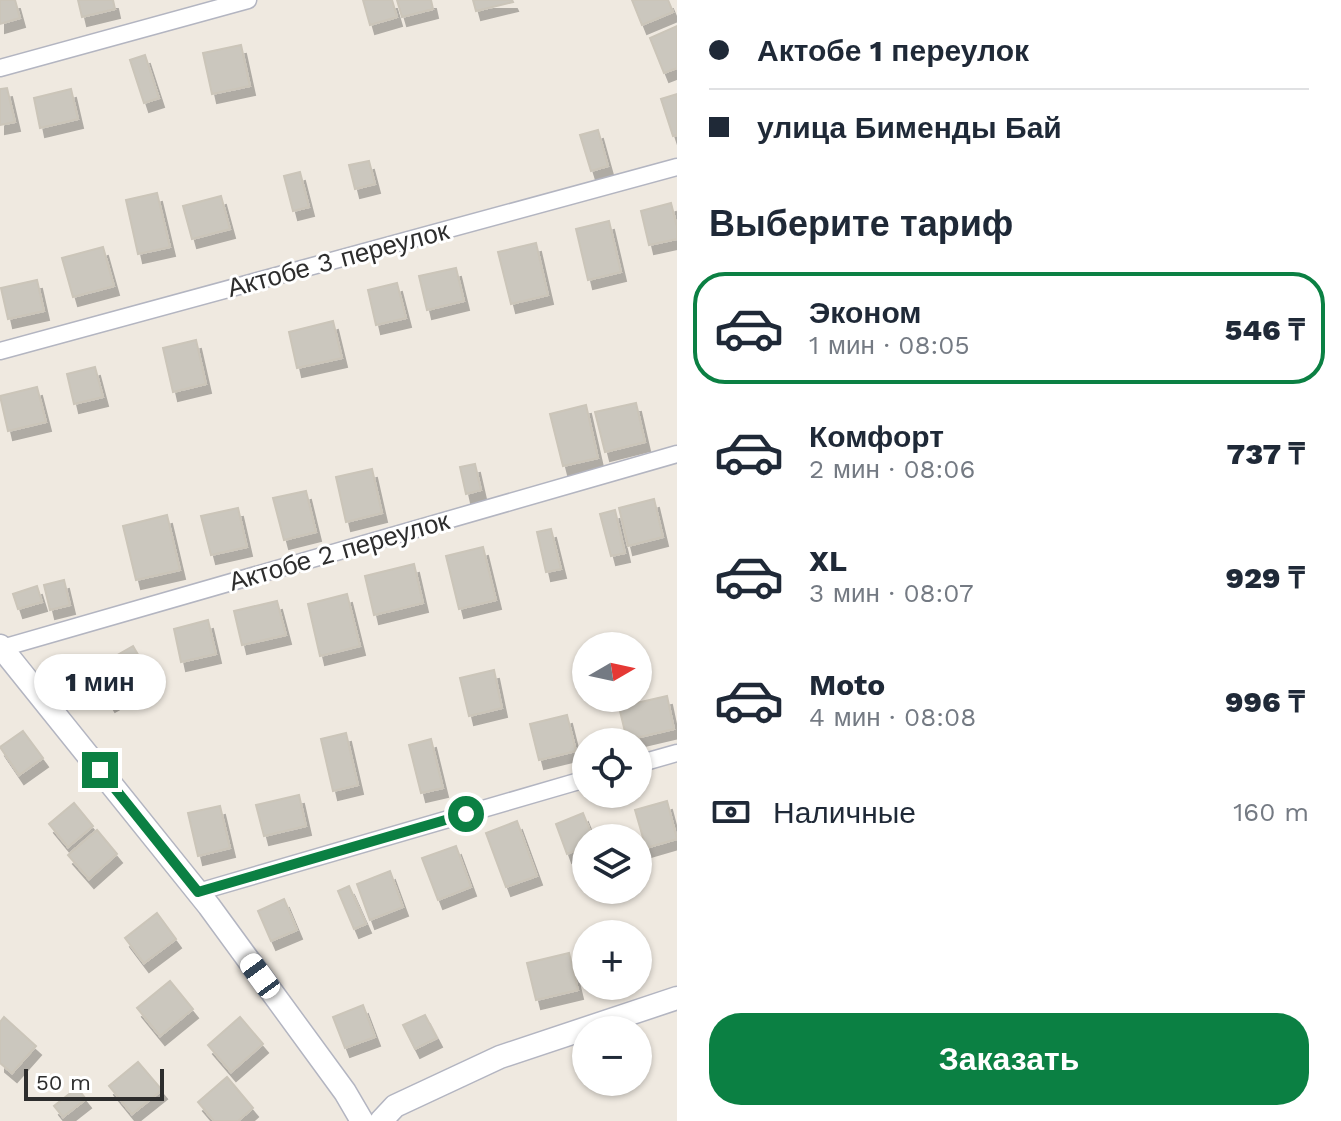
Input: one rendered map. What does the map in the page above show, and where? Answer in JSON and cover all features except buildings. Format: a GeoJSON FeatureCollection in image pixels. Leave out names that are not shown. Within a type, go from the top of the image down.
{"type":"FeatureCollection","features":[{"type":"Feature","properties":{"kind":"street"},"geometry":{"type":"LineString","coordinates":[[0,68],[248,0]]}},
{"type":"Feature","properties":{"kind":"street","name":"Актобе 3 переулок"},"geometry":{"type":"LineString","coordinates":[[0,351],[677,167]]}},
{"type":"Feature","properties":{"kind":"street","name":"Актобе 2 переулок"},"geometry":{"type":"LineString","coordinates":[[1,647],[677,454]]}},
{"type":"Feature","properties":{"kind":"street"},"geometry":{"type":"LineString","coordinates":[[1,647],[198,892],[345,1092],[362,1121]]}},
{"type":"Feature","properties":{"kind":"street"},"geometry":{"type":"LineString","coordinates":[[652,760],[677,753]]}},
{"type":"Feature","properties":{"kind":"street"},"geometry":{"type":"LineString","coordinates":[[198,892],[572,783]]}},
{"type":"Feature","properties":{"kind":"street"},"geometry":{"type":"LineString","coordinates":[[381,1121],[395,1106],[500,1057],[677,998]]}},
{"type":"Feature","properties":{"kind":"route"},"geometry":{"type":"LineString","coordinates":[[100,770],[198,892],[466,814]]}}]}
